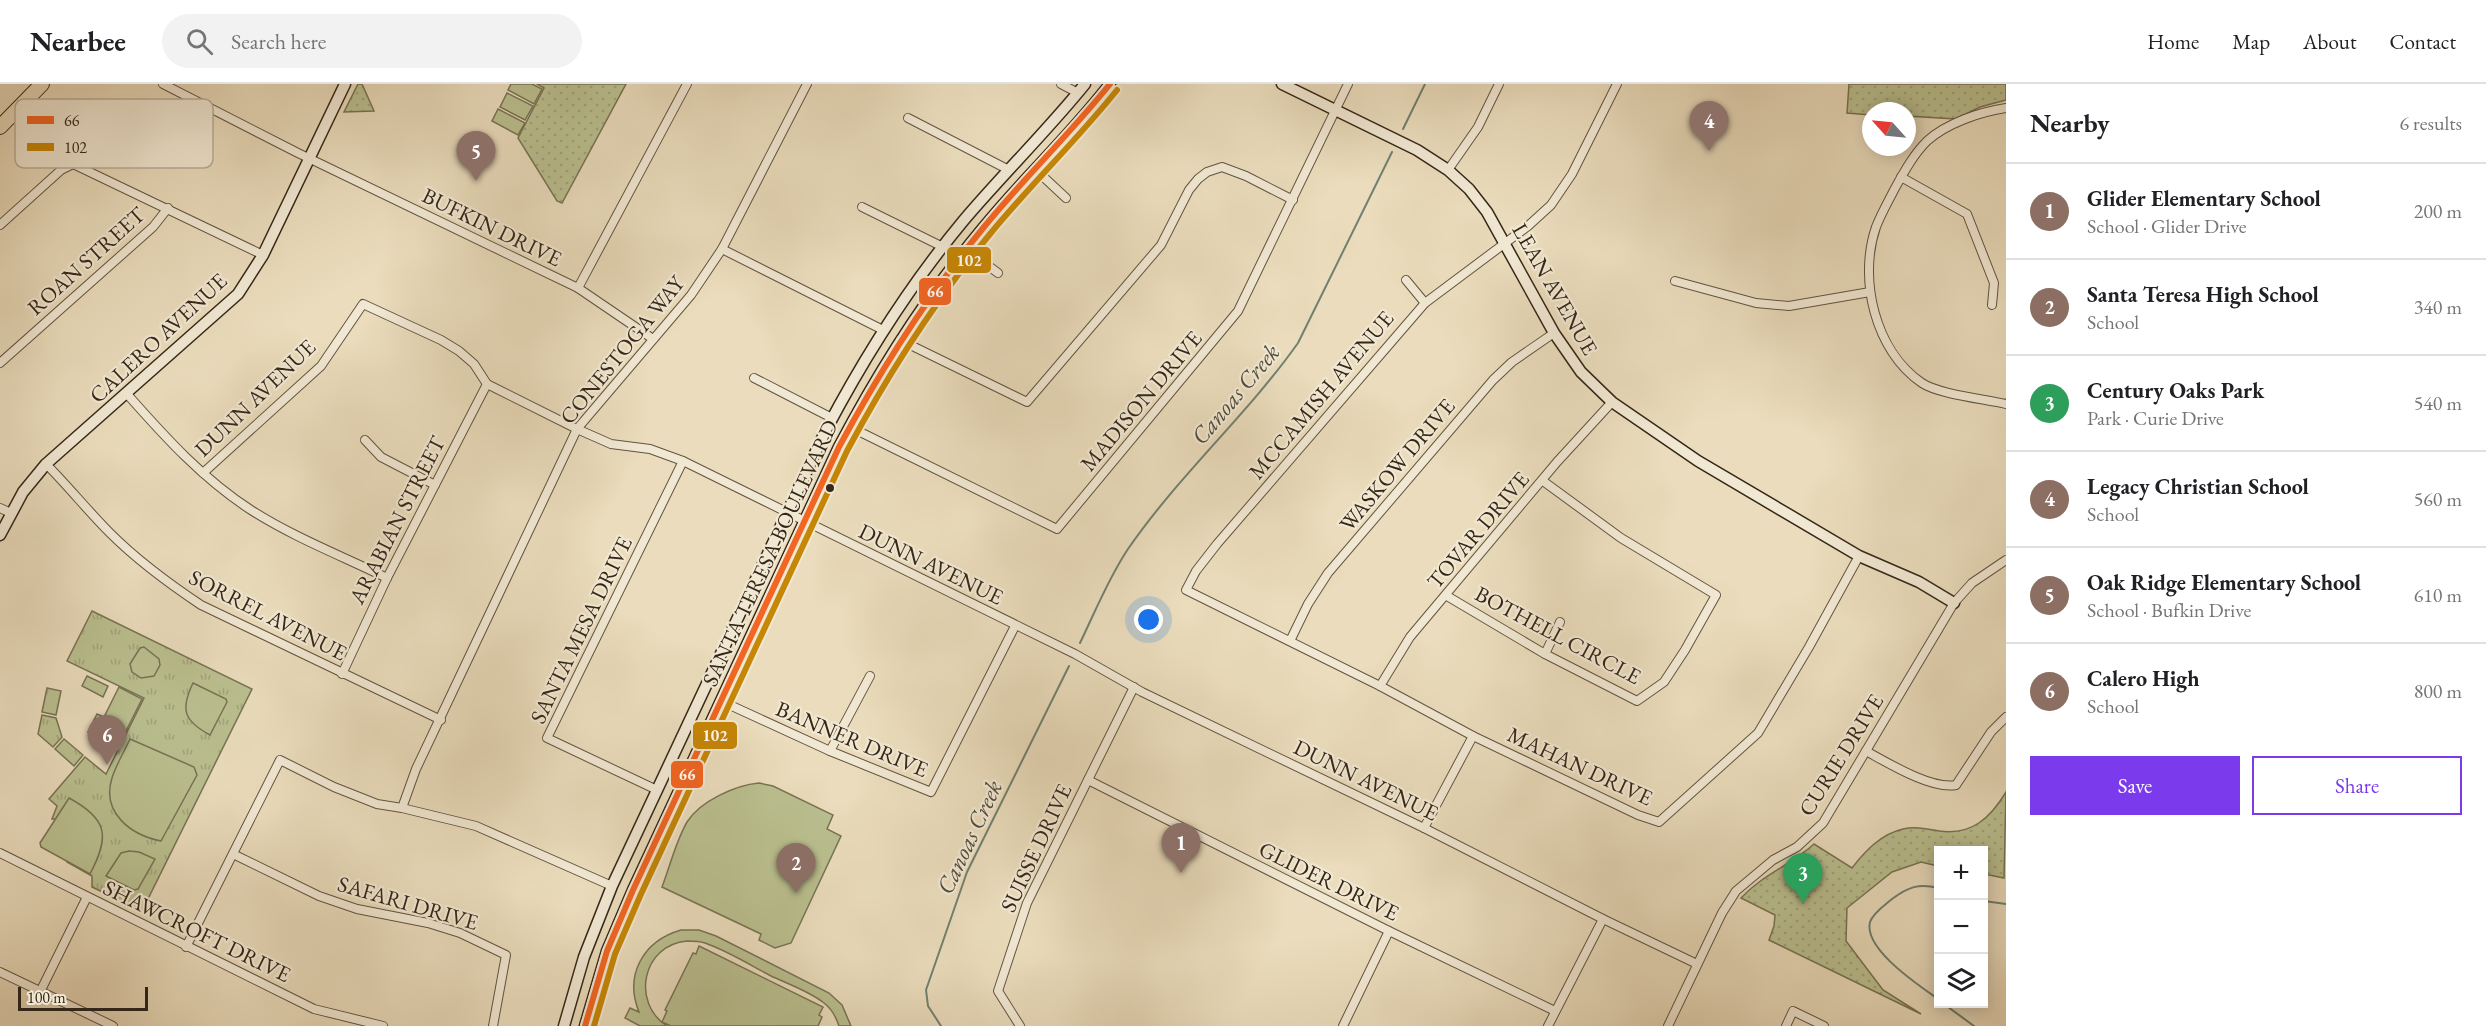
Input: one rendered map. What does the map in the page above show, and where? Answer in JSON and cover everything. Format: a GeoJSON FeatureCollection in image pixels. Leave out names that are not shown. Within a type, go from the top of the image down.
{"type":"FeatureCollection","features":[{"type":"Feature","properties":{"kind":"highway"},"geometry":{"type":"LineString","coordinates":[[27,99],[42,84]]}},
{"type":"Feature","properties":{"kind":"highway"},"geometry":{"type":"LineString","coordinates":[[0,127],[15,112]]}},
{"type":"Feature","properties":{"kind":"main road","name":"CALERO AVENUE"},"geometry":{"type":"LineString","coordinates":[[0,535],[23,492],[46,464],[231,301],[263,255],[345,84]]}},
{"type":"Feature","properties":{"kind":"main road","name":"SANTA TERESA BOULEVARD"},"geometry":{"type":"LineString","coordinates":[[585,1026],[600,971],[617,927],[850,427],[900,340],[966,249],[1110,84]]}},
{"type":"Feature","properties":{"kind":"main road","name":"LEAN AVENUE"},"geometry":{"type":"LineString","coordinates":[[1282,84],[1417,150],[1448,170],[1469,189],[1487,212],[1554,333],[1581,372],[1612,402],[1698,461],[1859,556],[1919,582],[1954,603]]}},
{"type":"Feature","properties":{"kind":"main road","name":"SANTA TERESA BOULEVARD"},"geometry":{"type":"LineString","coordinates":[[564,1026],[584,957],[612,886],[832,418],[884,330],[943,247],[1082,88]]}},
{"type":"Feature","properties":{"kind":"street","name":"BUFKIN DRIVE"},"geometry":{"type":"LineString","coordinates":[[163,84],[192,99]]}},
{"type":"Feature","properties":{"kind":"street"},"geometry":{"type":"LineString","coordinates":[[578,288],[687,84]]}},
{"type":"Feature","properties":{"kind":"street","name":"CONESTOGA WAY"},"geometry":{"type":"LineString","coordinates":[[402,808],[416,769],[577,429],[691,295],[722,249],[807,84]]}},
{"type":"Feature","properties":{"kind":"street"},"geometry":{"type":"LineString","coordinates":[[1061,84],[1082,88]]}},
{"type":"Feature","properties":{"kind":"street","name":"MADISON DRIVE"},"geometry":{"type":"LineString","coordinates":[[850,427],[1057,529],[1238,311],[1348,84]]}},
{"type":"Feature","properties":{"kind":"street"},"geometry":{"type":"LineString","coordinates":[[1448,170],[1478,127],[1499,84]]}},
{"type":"Feature","properties":{"kind":"street","name":"MCCAMISH AVENUE"},"geometry":{"type":"LineString","coordinates":[[1186,590],[1217,544],[1425,303],[1543,212],[1565,184],[1617,84]]}},
{"type":"Feature","properties":{"kind":"street"},"geometry":{"type":"LineString","coordinates":[[2006,108],[1971,117],[1929,139],[1913,157],[1876,227],[1871,249],[1870,292],[1881,330],[1895,354],[1923,384],[2006,404]]}},
{"type":"Feature","properties":{"kind":"street","name":"BUFKIN DRIVE"},"geometry":{"type":"LineString","coordinates":[[213,110],[309,159],[578,288],[653,339]]}},
{"type":"Feature","properties":{"kind":"street"},"geometry":{"type":"LineString","coordinates":[[908,118],[1009,170]]}},
{"type":"Feature","properties":{"kind":"street"},"geometry":{"type":"LineString","coordinates":[[900,340],[1028,402],[1161,245],[1189,190],[1207,172],[1222,167],[1246,176],[1293,200]]}},
{"type":"Feature","properties":{"kind":"street"},"geometry":{"type":"LineString","coordinates":[[0,225],[66,168]]}},
{"type":"Feature","properties":{"kind":"street"},"geometry":{"type":"LineString","coordinates":[[82,168],[263,255]]}},
{"type":"Feature","properties":{"kind":"street"},"geometry":{"type":"LineString","coordinates":[[1036,170],[1066,198]]}},
{"type":"Feature","properties":{"kind":"street"},"geometry":{"type":"LineString","coordinates":[[1901,177],[1967,214],[1994,283],[1992,305]]}},
{"type":"Feature","properties":{"kind":"street"},"geometry":{"type":"LineString","coordinates":[[862,207],[943,247]]}},
{"type":"Feature","properties":{"kind":"street","name":"ROAN STREET"},"geometry":{"type":"LineString","coordinates":[[0,363],[153,227],[168,208]]}},
{"type":"Feature","properties":{"kind":"street"},"geometry":{"type":"LineString","coordinates":[[722,249],[884,330]]}},
{"type":"Feature","properties":{"kind":"street"},"geometry":{"type":"LineString","coordinates":[[966,249],[998,273]]}},
{"type":"Feature","properties":{"kind":"street"},"geometry":{"type":"LineString","coordinates":[[1406,280],[1425,303]]}},
{"type":"Feature","properties":{"kind":"street"},"geometry":{"type":"LineString","coordinates":[[1675,281],[1756,303],[1789,306],[1870,292]]}},
{"type":"Feature","properties":{"kind":"street","name":"DUNN AVENUE"},"geometry":{"type":"LineString","coordinates":[[203,473],[321,366],[363,304],[459,351],[474,364],[487,384],[577,429],[611,444],[650,449],[683,461],[1076,654],[1134,687],[1697,964]]}},
{"type":"Feature","properties":{"kind":"street","name":"WASKOW DRIVE"},"geometry":{"type":"LineString","coordinates":[[1290,641],[1308,604],[1328,573],[1493,380],[1512,362],[1554,333]]}},
{"type":"Feature","properties":{"kind":"street"},"geometry":{"type":"LineString","coordinates":[[754,378],[832,418]]}},
{"type":"Feature","properties":{"kind":"street","name":"ARABIAN STREET"},"geometry":{"type":"LineString","coordinates":[[342,674],[387,578],[487,384]]}},
{"type":"Feature","properties":{"kind":"street"},"geometry":{"type":"LineString","coordinates":[[127,394],[183,456],[228,494],[261,515],[387,578]]}},
{"type":"Feature","properties":{"kind":"street","name":"TOVAR DRIVE"},"geometry":{"type":"LineString","coordinates":[[1380,686],[1410,637],[1612,402]]}},
{"type":"Feature","properties":{"kind":"street"},"geometry":{"type":"LineString","coordinates":[[365,441],[381,457],[435,485]]}},
{"type":"Feature","properties":{"kind":"street","name":"SANTA MESA DRIVE"},"geometry":{"type":"LineString","coordinates":[[657,790],[547,738],[683,461]]}},
{"type":"Feature","properties":{"kind":"street","name":"SORREL AVENUE"},"geometry":{"type":"LineString","coordinates":[[46,464],[109,532],[141,562],[173,587],[201,605],[441,720]]}},
{"type":"Feature","properties":{"kind":"street","name":"BOTHELL CIRCLE"},"geometry":{"type":"LineString","coordinates":[[1447,596],[1545,654],[1637,701],[1664,682],[1716,596],[1621,538],[1543,481]]}},
{"type":"Feature","properties":{"kind":"street"},"geometry":{"type":"LineString","coordinates":[[0,508],[11,513]]}},
{"type":"Feature","properties":{"kind":"street","name":"MAHAN DRIVE"},"geometry":{"type":"LineString","coordinates":[[1186,590],[1380,686],[1473,736],[1638,815],[1659,822],[1758,733],[1859,556]]}},
{"type":"Feature","properties":{"kind":"street","name":"CURIE DRIVE"},"geometry":{"type":"LineString","coordinates":[[1668,1026],[1722,913],[1736,891],[1773,860],[1797,847],[1823,823],[1954,603],[1972,583],[2006,560]]}},
{"type":"Feature","properties":{"kind":"street"},"geometry":{"type":"LineString","coordinates":[[1545,654],[1560,622]]}},
{"type":"Feature","properties":{"kind":"street","name":"BANNER DRIVE"},"geometry":{"type":"LineString","coordinates":[[721,701],[830,751],[931,792],[1015,626]]}},
{"type":"Feature","properties":{"kind":"street"},"geometry":{"type":"LineString","coordinates":[[830,751],[870,676]]}},
{"type":"Feature","properties":{"kind":"street","name":"SUISSE DRIVE"},"geometry":{"type":"LineString","coordinates":[[1020,1026],[998,991],[1027,903],[1134,687]]}},
{"type":"Feature","properties":{"kind":"street"},"geometry":{"type":"LineString","coordinates":[[1866,751],[1897,768],[1946,787],[1956,785],[1991,732],[2006,717]]}},
{"type":"Feature","properties":{"kind":"street"},"geometry":{"type":"LineString","coordinates":[[1424,828],[1473,736]]}},
{"type":"Feature","properties":{"kind":"street"},"geometry":{"type":"LineString","coordinates":[[186,947],[280,760],[334,787],[377,804],[476,826],[612,886]]}},
{"type":"Feature","properties":{"kind":"street","name":"GLIDER DRIVE"},"geometry":{"type":"LineString","coordinates":[[1088,780],[1389,931],[1555,1011]]}},
{"type":"Feature","properties":{"kind":"street","name":"SHAWCROFT DRIVE"},"geometry":{"type":"LineString","coordinates":[[0,853],[186,947],[314,1008],[383,1026]]}},
{"type":"Feature","properties":{"kind":"street","name":"SAFARI DRIVE"},"geometry":{"type":"LineString","coordinates":[[233,854],[319,896],[357,909],[428,923],[460,933],[506,954],[493,1026]]}},
{"type":"Feature","properties":{"kind":"street"},"geometry":{"type":"LineString","coordinates":[[41,990],[87,897]]}},
{"type":"Feature","properties":{"kind":"street"},"geometry":{"type":"LineString","coordinates":[[1548,1026],[1603,919]]}},
{"type":"Feature","properties":{"kind":"street"},"geometry":{"type":"LineString","coordinates":[[1344,1026],[1389,931]]}},
{"type":"Feature","properties":{"kind":"street"},"geometry":{"type":"LineString","coordinates":[[0,972],[113,1026]]}},
{"type":"Feature","properties":{"kind":"street"},"geometry":{"type":"LineString","coordinates":[[1786,1026],[1793,1011],[1824,1026]]}},
{"type":"Feature","properties":{"kind":"green space"},"geometry":{"type":"Polygon","coordinates":[[[358,84],[362,84],[374,111],[344,112],[358,84]]]}},
{"type":"Feature","properties":{"kind":"green space"},"geometry":{"type":"Polygon","coordinates":[[[511,84],[532,84],[542,89],[534,104],[508,90],[511,84]]]}},
{"type":"Feature","properties":{"kind":"green space"},"geometry":{"type":"Polygon","coordinates":[[[537,84],[626,84],[562,203],[557,201],[518,138],[544,88],[537,84]]]}},
{"type":"Feature","properties":{"kind":"green space"},"geometry":{"type":"Polygon","coordinates":[[[1849,84],[2006,84],[2006,100],[1980,107],[1956,119],[1916,117],[1916,102],[1862,102],[1862,114],[1847,113],[1849,84]]]}},
{"type":"Feature","properties":{"kind":"green space"},"geometry":{"type":"Polygon","coordinates":[[[507,93],[533,106],[525,120],[500,107],[507,93]]]}},
{"type":"Feature","properties":{"kind":"green space"},"geometry":{"type":"Polygon","coordinates":[[[498,109],[525,123],[518,135],[492,121],[498,109]]]}},
{"type":"Feature","properties":{"kind":"green space"},"geometry":{"type":"Polygon","coordinates":[[[92,611],[252,689],[142,911],[92,887],[92,876],[67,862],[77,848],[60,819],[52,819],[57,806],[49,799],[85,757],[106,774],[144,698],[67,661],[92,611]]]}},
{"type":"Feature","properties":{"kind":"green space"},"geometry":{"type":"Polygon","coordinates":[[[144,647],[159,659],[160,665],[154,676],[141,678],[132,672],[130,664],[140,648],[144,647]]]}},
{"type":"Feature","properties":{"kind":"green space"},"geometry":{"type":"Polygon","coordinates":[[[87,676],[108,686],[103,697],[82,686],[87,676]]]}},
{"type":"Feature","properties":{"kind":"green space"},"geometry":{"type":"Polygon","coordinates":[[[193,683],[226,699],[227,702],[210,735],[195,725],[187,714],[187,701],[193,683]]]}},
{"type":"Feature","properties":{"kind":"green space"},"geometry":{"type":"Polygon","coordinates":[[[119,687],[142,699],[118,747],[88,732],[97,714],[104,717],[119,687]]]}},
{"type":"Feature","properties":{"kind":"green space"},"geometry":{"type":"Polygon","coordinates":[[[47,688],[61,691],[56,715],[42,712],[47,688]]]}},
{"type":"Feature","properties":{"kind":"green space"},"geometry":{"type":"Polygon","coordinates":[[[42,715],[56,718],[62,737],[53,747],[38,734],[42,715]]]}},
{"type":"Feature","properties":{"kind":"green space"},"geometry":{"type":"Polygon","coordinates":[[[64,739],[83,755],[74,766],[55,749],[64,739]]]}},
{"type":"Feature","properties":{"kind":"green space"},"geometry":{"type":"Polygon","coordinates":[[[130,739],[194,767],[197,775],[161,841],[129,828],[115,812],[111,802],[112,778],[130,739]]]}},
{"type":"Feature","properties":{"kind":"green space"},"geometry":{"type":"Polygon","coordinates":[[[759,783],[773,786],[833,815],[827,829],[841,836],[791,943],[775,948],[759,940],[761,934],[662,887],[680,837],[693,814],[719,795],[759,783]]]}},
{"type":"Feature","properties":{"kind":"green space"},"geometry":{"type":"Polygon","coordinates":[[[2006,792],[2004,878],[1988,875],[1988,846],[1934,846],[1934,865],[1921,862],[1892,872],[1847,908],[1846,941],[1883,990],[1921,1014],[1769,940],[1775,915],[1741,898],[1758,883],[1814,844],[1852,868],[1874,844],[1895,831],[1917,828],[1961,831],[1979,823],[1994,809],[2006,792]]]}},
{"type":"Feature","properties":{"kind":"green space"},"geometry":{"type":"Polygon","coordinates":[[[69,798],[92,813],[102,830],[101,849],[90,874],[41,847],[40,843],[69,798]]]}},
{"type":"Feature","properties":{"kind":"green space"},"geometry":{"type":"Polygon","coordinates":[[[139,852],[155,859],[138,889],[134,890],[106,876],[121,853],[139,852]]]}},
{"type":"Feature","properties":{"kind":"green space"},"geometry":{"type":"Polygon","coordinates":[[[681,930],[699,930],[716,936],[829,993],[842,1005],[851,1026],[839,1026],[829,1008],[812,995],[722,950],[694,941],[672,945],[660,953],[651,964],[647,976],[646,990],[649,1004],[656,1016],[667,1026],[640,1026],[625,1018],[630,1008],[639,1012],[634,985],[640,961],[656,942],[681,930]]]}},
{"type":"Feature","properties":{"kind":"green space"},"geometry":{"type":"Polygon","coordinates":[[[699,946],[823,1007],[819,1015],[822,1017],[818,1026],[671,1026],[662,1022],[667,1011],[665,1010],[693,953],[696,954],[699,946]]]}},
{"type":"Feature","properties":{"kind":"waterway","name":"Canoas Creek"},"geometry":{"type":"LineString","coordinates":[[1403,129],[1425,84]]}},
{"type":"Feature","properties":{"kind":"waterway","name":"Canoas Creek"},"geometry":{"type":"LineString","coordinates":[[1080,643],[1108,583],[1128,549],[1169,496],[1257,395],[1298,343],[1392,152]]}},
{"type":"Feature","properties":{"kind":"waterway","name":"Canoas Creek"},"geometry":{"type":"LineString","coordinates":[[941,1026],[928,1006],[926,990],[967,872],[1069,666]]}},
{"type":"Feature","properties":{"kind":"waterway"},"geometry":{"type":"LineString","coordinates":[[1934,887],[1919,886],[1903,892],[1879,909],[1870,922],[1870,933],[1884,955],[1934,996]]}},
{"type":"Feature","properties":{"kind":"waterway"},"geometry":{"type":"LineString","coordinates":[[1988,902],[2006,904]]}},
{"type":"Feature","properties":{"kind":"waterway"},"geometry":{"type":"LineString","coordinates":[[1949,1008],[1974,1026]]}},
{"type":"Feature","properties":{"kind":"transit line","name":"66"},"geometry":{"type":"LineString","coordinates":[[585,1026],[607,951],[633,890],[839,447],[855,418],[906,333],[963,253],[1110,84]]}},
{"type":"Feature","properties":{"kind":"transit line","name":"102"},"geometry":{"type":"LineString","coordinates":[[594,1026],[615,954],[641,894],[847,451],[863,422],[913,339],[950,285],[1006,216],[1117,90]]}},
{"type":"Feature","properties":{"kind":"place","name":"Legacy Christian School"},"geometry":{"type":"Point","coordinates":[1709,151]}},
{"type":"Feature","properties":{"kind":"place","name":"Oak Ridge Elementary School"},"geometry":{"type":"Point","coordinates":[476,181]}},
{"type":"Feature","properties":{"kind":"place","name":"Calero High"},"geometry":{"type":"Point","coordinates":[107,765]}},
{"type":"Feature","properties":{"kind":"place","name":"Glider Elementary School"},"geometry":{"type":"Point","coordinates":[1181,873]}},
{"type":"Feature","properties":{"kind":"place","name":"Santa Teresa High School"},"geometry":{"type":"Point","coordinates":[796,893]}},
{"type":"Feature","properties":{"kind":"place","name":"Century Oaks Park"},"geometry":{"type":"Point","coordinates":[1803,903]}}]}
